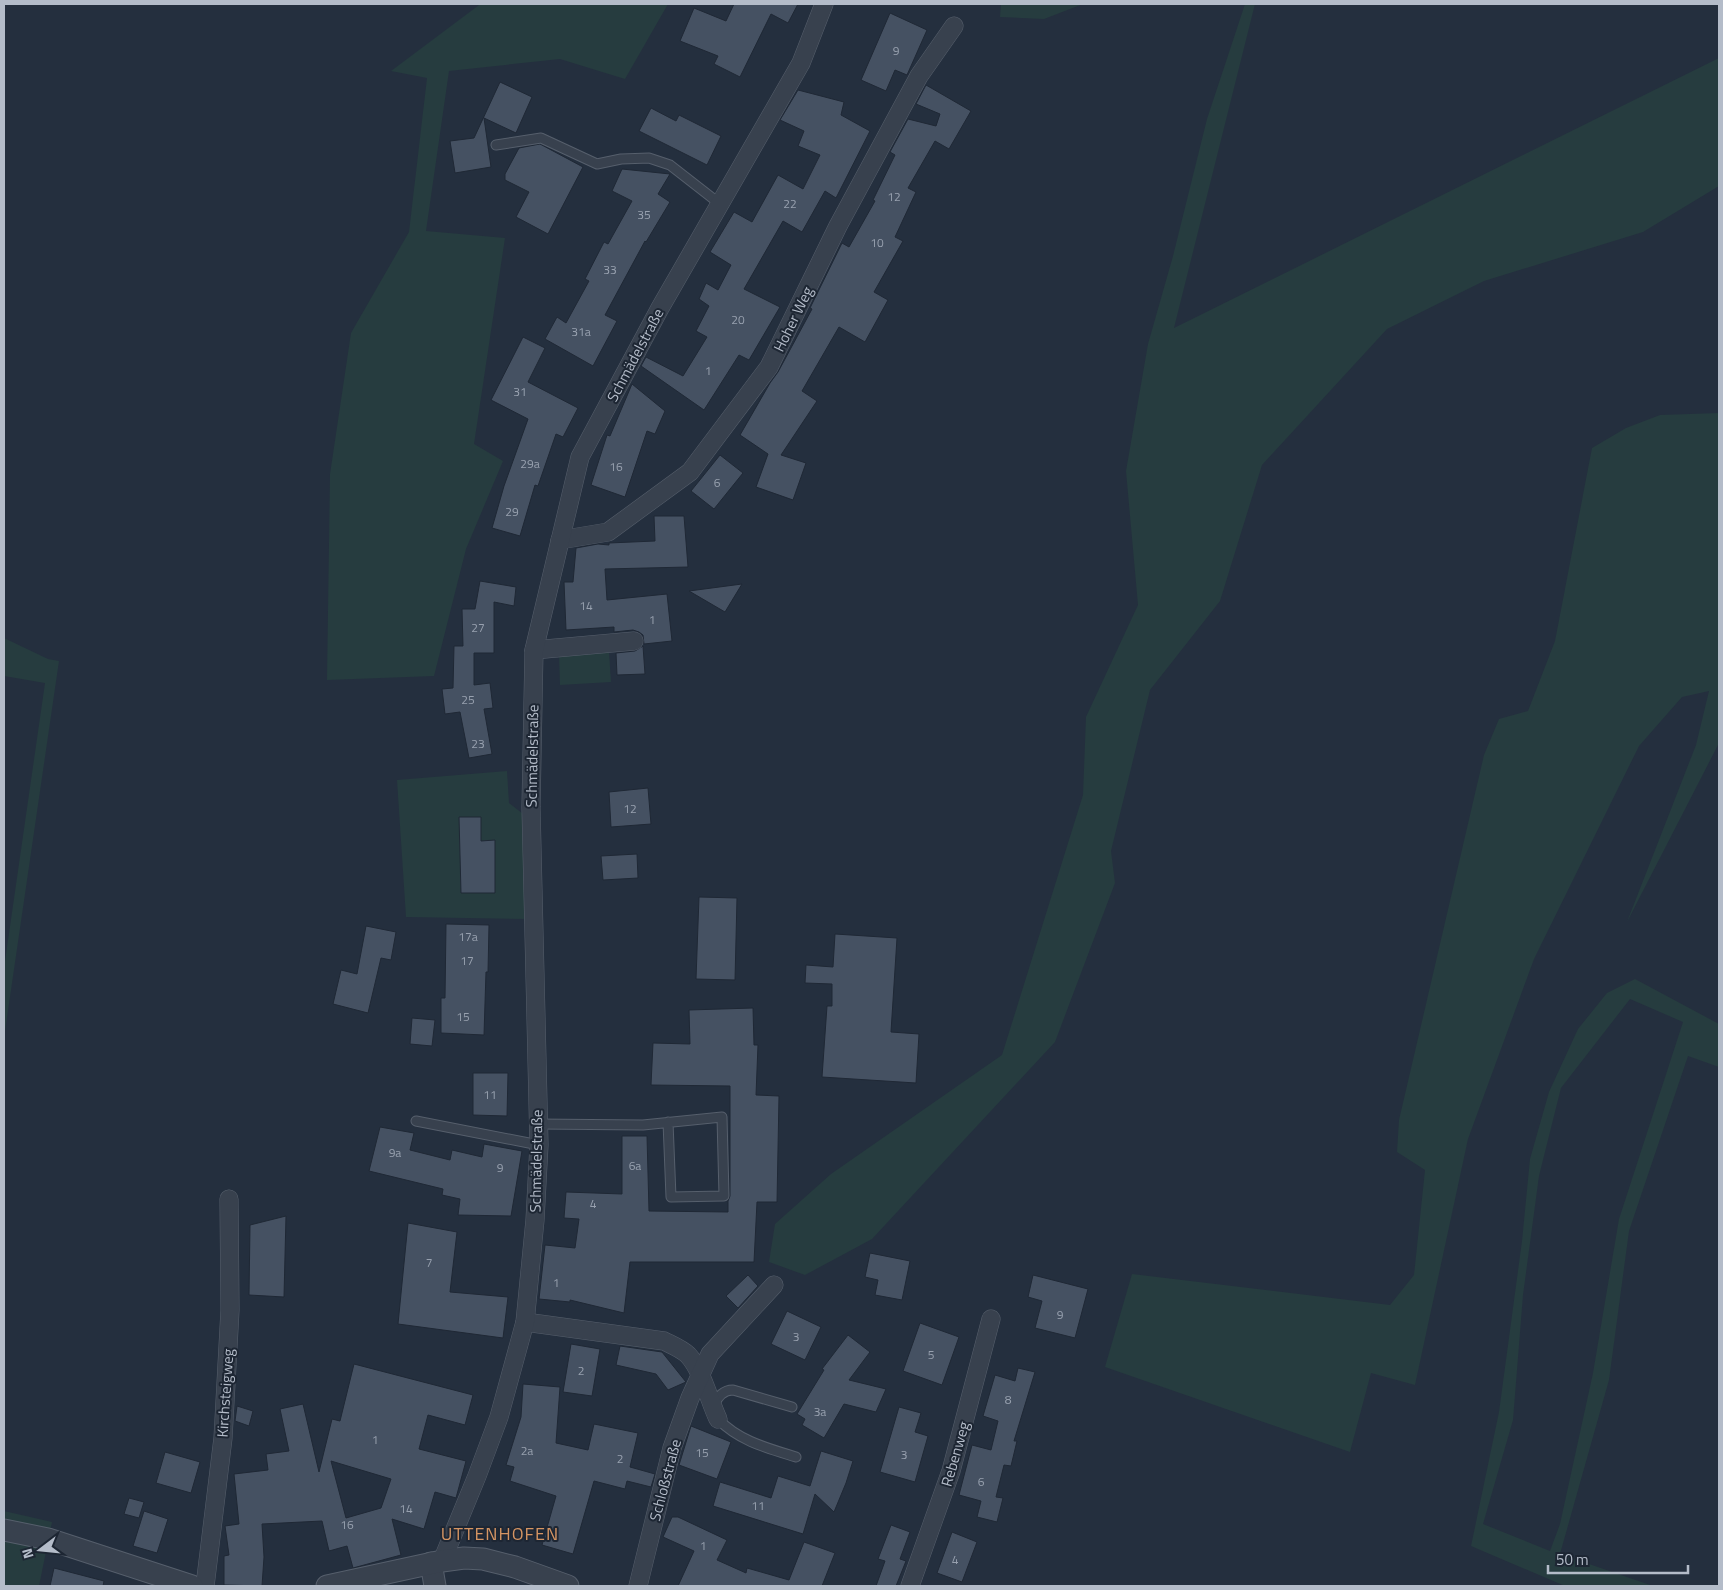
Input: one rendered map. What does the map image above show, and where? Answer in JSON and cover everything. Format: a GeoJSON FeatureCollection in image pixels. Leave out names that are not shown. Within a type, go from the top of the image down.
{"type":"FeatureCollection","features":[{"type":"Feature","properties":{"kind":"street","name":"Schmädelstraße"},"geometry":{"type":"LineString","coordinates":[[437,1562],[474,1484],[499,1417],[525,1322],[535,1220],[539,1145],[531,808],[534,650],[580,458],[660,308],[801,63],[824,4]]}},
{"type":"Feature","properties":{"kind":"street","name":"Hoher Weg"},"geometry":{"type":"LineString","coordinates":[[560,540],[608,532],[690,472],[770,367],[838,226],[919,76],[954,26]]}},
{"type":"Feature","properties":{"kind":"street"},"geometry":{"type":"LineString","coordinates":[[534,650],[634,641]]}},
{"type":"Feature","properties":{"kind":"street","name":"Kirchsteigweg"},"geometry":{"type":"LineString","coordinates":[[205,1586],[223,1438],[230,1310],[229,1199]]}},
{"type":"Feature","properties":{"kind":"street","name":"Schloßstraße"},"geometry":{"type":"LineString","coordinates":[[638,1586],[672,1448],[700,1376],[710,1354],[774,1285]]}},
{"type":"Feature","properties":{"kind":"street","name":"Rebenweg"},"geometry":{"type":"LineString","coordinates":[[910,1586],[951,1471],[991,1319]]}},
{"type":"Feature","properties":{"kind":"street"},"geometry":{"type":"LineString","coordinates":[[525,1322],[664,1341],[688,1355],[700,1376],[715,1413]]}},
{"type":"Feature","properties":{"kind":"street"},"geometry":{"type":"LineString","coordinates":[[4,1530],[48,1539],[192,1586]]}},
{"type":"Feature","properties":{"kind":"street"},"geometry":{"type":"LineString","coordinates":[[326,1586],[464,1558],[484,1559],[515,1567],[568,1586]]}},
{"type":"Feature","properties":{"kind":"street"},"geometry":{"type":"LineString","coordinates":[[435,1586],[437,1562]]}},
{"type":"Feature","properties":{"kind":"lane"},"geometry":{"type":"LineString","coordinates":[[496,145],[541,138],[597,164],[621,159],[648,158],[670,165],[720,204]]}},
{"type":"Feature","properties":{"kind":"lane"},"geometry":{"type":"LineString","coordinates":[[538,1124],[643,1125],[668,1122],[722,1117],[724,1196],[671,1197],[668,1122]]}},
{"type":"Feature","properties":{"kind":"lane"},"geometry":{"type":"LineString","coordinates":[[416,1121],[539,1145]]}},
{"type":"Feature","properties":{"kind":"lane"},"geometry":{"type":"LineString","coordinates":[[792,1407],[734,1390],[727,1390],[721,1394],[715,1413],[728,1430],[752,1443],[796,1456]]}},
{"type":"Feature","properties":{"kind":"green space"},"geometry":{"type":"Polygon","coordinates":[[[668,4],[625,79],[560,59],[449,71],[426,231],[505,238],[474,444],[503,461],[466,549],[434,676],[327,680],[330,474],[351,333],[409,232],[427,78],[391,71],[479,5],[668,4]]]}},
{"type":"Feature","properties":{"kind":"green space"},"geometry":{"type":"Polygon","coordinates":[[[1001,4],[1083,4],[1044,19],[1000,17],[1001,4]]]}},
{"type":"Feature","properties":{"kind":"green space"},"geometry":{"type":"Polygon","coordinates":[[[1245,4],[1255,4],[1174,328],[1719,58],[1719,186],[1643,232],[1484,281],[1387,329],[1262,465],[1220,601],[1150,690],[1111,851],[1115,883],[1055,1042],[872,1239],[805,1275],[769,1262],[775,1224],[831,1174],[1002,1055],[1083,795],[1086,717],[1138,605],[1126,471],[1148,344],[1173,256],[1207,119],[1245,4]]]}},
{"type":"Feature","properties":{"kind":"green space"},"geometry":{"type":"Polygon","coordinates":[[[1719,413],[1719,743],[1627,922],[1696,745],[1709,691],[1682,697],[1639,746],[1534,959],[1468,1139],[1415,1385],[1371,1373],[1350,1452],[1105,1367],[1132,1274],[1390,1305],[1414,1275],[1425,1170],[1397,1152],[1399,1120],[1484,755],[1499,719],[1528,711],[1555,641],[1592,448],[1626,428],[1660,415],[1719,413]]]}},
{"type":"Feature","properties":{"kind":"green space"},"geometry":{"type":"Polygon","coordinates":[[[4,638],[48,659],[59,661],[4,1038],[4,968],[45,683],[4,676],[4,638]]]}},
{"type":"Feature","properties":{"kind":"green space"},"geometry":{"type":"Polygon","coordinates":[[[609,652],[611,682],[560,685],[559,655],[609,652]]]}},
{"type":"Feature","properties":{"kind":"green space"},"geometry":{"type":"Polygon","coordinates":[[[507,771],[509,803],[527,817],[528,919],[406,917],[397,780],[507,771]]]}},
{"type":"Feature","properties":{"kind":"green space"},"geometry":{"type":"Polygon","coordinates":[[[1635,979],[1719,1024],[1719,1067],[1688,1056],[1629,1231],[1609,1380],[1560,1554],[1653,1586],[1565,1586],[1471,1546],[1499,1412],[1522,1241],[1530,1159],[1549,1092],[1578,1029],[1607,993],[1635,979]],[[1630,999],[1561,1088],[1539,1176],[1523,1295],[1513,1420],[1483,1524],[1550,1551],[1560,1524],[1593,1373],[1619,1219],[1683,1022],[1630,999]]]}},
{"type":"Feature","properties":{"kind":"green space"},"geometry":{"type":"Polygon","coordinates":[[[4,1511],[52,1522],[39,1586],[4,1586],[4,1511]]]}},
{"type":"Feature","properties":{"kind":"building"},"geometry":{"type":"Polygon","coordinates":[[[734,4],[798,4],[788,23],[771,14],[740,77],[714,64],[718,56],[680,41],[694,8],[726,21],[734,4]]]}},
{"type":"Feature","properties":{"kind":"building"},"geometry":{"type":"Polygon","coordinates":[[[890,13],[927,30],[907,75],[895,70],[886,91],[861,80],[890,13]]]}},
{"type":"Feature","properties":{"kind":"building"},"geometry":{"type":"Polygon","coordinates":[[[500,82],[532,97],[516,133],[484,118],[491,167],[455,173],[450,141],[474,138],[500,82]]]}},
{"type":"Feature","properties":{"kind":"building"},"geometry":{"type":"Polygon","coordinates":[[[926,85],[971,111],[949,149],[935,141],[908,188],[916,192],[895,237],[903,241],[874,292],[888,300],[865,342],[839,327],[802,391],[817,401],[781,455],[806,463],[793,500],[756,487],[768,454],[740,435],[778,372],[812,309],[810,308],[842,243],[849,247],[875,201],[873,200],[895,155],[890,152],[908,119],[936,126],[940,114],[916,104],[926,85]]]}},
{"type":"Feature","properties":{"kind":"building"},"geometry":{"type":"Polygon","coordinates":[[[798,90],[844,102],[841,115],[870,131],[836,198],[825,191],[802,232],[783,221],[744,289],[780,307],[749,360],[739,355],[704,410],[641,366],[646,357],[683,376],[707,337],[696,331],[709,306],[699,299],[706,283],[718,290],[731,265],[710,252],[734,212],[752,222],[778,175],[803,189],[820,155],[798,146],[804,131],[780,120],[798,90]]]}},
{"type":"Feature","properties":{"kind":"building"},"geometry":{"type":"Polygon","coordinates":[[[651,108],[676,121],[679,115],[721,136],[707,165],[639,131],[651,108]]]}},
{"type":"Feature","properties":{"kind":"building"},"geometry":{"type":"Polygon","coordinates":[[[540,144],[583,167],[548,234],[516,217],[529,192],[505,180],[505,174],[519,148],[540,144]]]}},
{"type":"Feature","properties":{"kind":"building"},"geometry":{"type":"Polygon","coordinates":[[[622,169],[670,174],[658,194],[670,202],[645,241],[605,315],[617,321],[593,366],[545,339],[557,317],[566,323],[589,281],[585,279],[604,242],[608,244],[632,201],[612,191],[622,169]]]}},
{"type":"Feature","properties":{"kind":"building"},"geometry":{"type":"Polygon","coordinates":[[[523,337],[545,348],[528,382],[578,408],[563,437],[556,434],[538,486],[535,485],[520,536],[492,528],[504,486],[528,419],[491,400],[523,337]]]}},
{"type":"Feature","properties":{"kind":"building"},"geometry":{"type":"Polygon","coordinates":[[[632,384],[665,411],[655,434],[647,431],[625,497],[591,485],[607,435],[610,436],[632,384]]]}},
{"type":"Feature","properties":{"kind":"building"},"geometry":{"type":"Polygon","coordinates":[[[720,455],[743,473],[714,509],[691,491],[720,455]]]}},
{"type":"Feature","properties":{"kind":"building"},"geometry":{"type":"Polygon","coordinates":[[[654,516],[684,516],[688,567],[605,569],[607,600],[667,594],[672,641],[644,644],[643,635],[639,632],[633,630],[614,632],[614,627],[566,630],[564,582],[573,582],[576,548],[598,544],[609,545],[609,543],[655,541],[654,516]]]}},
{"type":"Feature","properties":{"kind":"building"},"geometry":{"type":"Polygon","coordinates":[[[480,581],[516,587],[514,606],[494,602],[494,653],[474,653],[474,685],[490,683],[493,708],[484,709],[492,754],[469,758],[460,712],[445,714],[442,689],[453,688],[454,646],[463,646],[462,609],[475,609],[480,581]]]}},
{"type":"Feature","properties":{"kind":"building"},"geometry":{"type":"Polygon","coordinates":[[[742,584],[725,612],[689,591],[742,584]]]}},
{"type":"Feature","properties":{"kind":"building"},"geometry":{"type":"Polygon","coordinates":[[[643,646],[645,674],[617,675],[616,653],[635,651],[643,646]]]}},
{"type":"Feature","properties":{"kind":"building"},"geometry":{"type":"Polygon","coordinates":[[[648,788],[651,824],[611,827],[609,792],[648,788]]]}},
{"type":"Feature","properties":{"kind":"building"},"geometry":{"type":"Polygon","coordinates":[[[459,817],[481,817],[481,841],[495,840],[495,893],[461,893],[459,817]]]}},
{"type":"Feature","properties":{"kind":"building"},"geometry":{"type":"Polygon","coordinates":[[[637,854],[638,878],[603,880],[601,856],[637,854]]]}},
{"type":"Feature","properties":{"kind":"building"},"geometry":{"type":"Polygon","coordinates":[[[699,897],[737,898],[735,980],[696,979],[699,897]]]}},
{"type":"Feature","properties":{"kind":"building"},"geometry":{"type":"Polygon","coordinates":[[[446,924],[489,925],[484,1035],[441,1033],[441,998],[445,998],[446,924]]]}},
{"type":"Feature","properties":{"kind":"building"},"geometry":{"type":"Polygon","coordinates":[[[366,926],[396,932],[391,960],[381,958],[368,1013],[333,1004],[341,970],[357,974],[366,926]]]}},
{"type":"Feature","properties":{"kind":"building"},"geometry":{"type":"Polygon","coordinates":[[[835,934],[897,938],[891,1032],[919,1034],[916,1083],[822,1077],[827,1006],[832,1006],[832,984],[805,983],[806,965],[833,967],[835,934]]]}},
{"type":"Feature","properties":{"kind":"building"},"geometry":{"type":"Polygon","coordinates":[[[753,1008],[754,1045],[758,1045],[756,1095],[779,1096],[777,1202],[757,1202],[754,1262],[630,1262],[624,1313],[570,1300],[570,1302],[539,1299],[545,1245],[575,1248],[579,1219],[564,1218],[566,1192],[622,1194],[622,1136],[647,1136],[649,1211],[728,1212],[730,1196],[730,1086],[651,1085],[653,1043],[690,1044],[689,1010],[753,1008]]]}},
{"type":"Feature","properties":{"kind":"building"},"geometry":{"type":"Polygon","coordinates":[[[412,1018],[435,1020],[432,1046],[410,1044],[412,1018]]]}},
{"type":"Feature","properties":{"kind":"building"},"geometry":{"type":"Polygon","coordinates":[[[473,1073],[508,1073],[507,1116],[473,1115],[473,1073]]]}},
{"type":"Feature","properties":{"kind":"building"},"geometry":{"type":"Polygon","coordinates":[[[380,1127],[414,1133],[410,1150],[450,1160],[452,1150],[482,1157],[484,1144],[522,1151],[511,1216],[458,1215],[460,1199],[442,1195],[443,1189],[369,1171],[380,1127]]]}},
{"type":"Feature","properties":{"kind":"building"},"geometry":{"type":"Polygon","coordinates":[[[286,1216],[284,1297],[249,1295],[250,1225],[286,1216]]]}},
{"type":"Feature","properties":{"kind":"building"},"geometry":{"type":"Polygon","coordinates":[[[408,1223],[457,1232],[450,1292],[508,1297],[503,1338],[398,1324],[408,1223]]]}},
{"type":"Feature","properties":{"kind":"building"},"geometry":{"type":"Polygon","coordinates":[[[870,1253],[910,1261],[902,1300],[875,1295],[878,1280],[865,1277],[870,1253]]]}},
{"type":"Feature","properties":{"kind":"building"},"geometry":{"type":"Polygon","coordinates":[[[748,1275],[758,1286],[738,1308],[726,1296],[748,1275]]]}},
{"type":"Feature","properties":{"kind":"building"},"geometry":{"type":"Polygon","coordinates":[[[1033,1275],[1088,1289],[1075,1338],[1035,1328],[1042,1301],[1028,1297],[1033,1275]]]}},
{"type":"Feature","properties":{"kind":"building"},"geometry":{"type":"Polygon","coordinates":[[[787,1311],[821,1327],[805,1360],[771,1344],[787,1311]]]}},
{"type":"Feature","properties":{"kind":"building"},"geometry":{"type":"Polygon","coordinates":[[[920,1323],[959,1337],[942,1385],[903,1371],[920,1323]]]}},
{"type":"Feature","properties":{"kind":"building"},"geometry":{"type":"Polygon","coordinates":[[[848,1335],[870,1352],[849,1380],[886,1389],[876,1412],[844,1404],[824,1438],[802,1425],[805,1419],[797,1414],[824,1370],[822,1369],[848,1335]]]}},
{"type":"Feature","properties":{"kind":"building"},"geometry":{"type":"Polygon","coordinates":[[[571,1344],[600,1349],[592,1396],[563,1392],[571,1344]]]}},
{"type":"Feature","properties":{"kind":"building"},"geometry":{"type":"Polygon","coordinates":[[[620,1346],[662,1352],[686,1382],[668,1390],[656,1374],[616,1365],[620,1346]]]}},
{"type":"Feature","properties":{"kind":"building"},"geometry":{"type":"Polygon","coordinates":[[[354,1364],[473,1395],[465,1425],[428,1415],[419,1449],[466,1461],[456,1498],[435,1492],[424,1529],[392,1519],[401,1555],[353,1568],[347,1546],[329,1551],[322,1521],[262,1524],[264,1557],[262,1586],[224,1585],[224,1556],[229,1555],[225,1526],[239,1524],[234,1474],[268,1470],[266,1454],[289,1451],[280,1409],[303,1404],[319,1472],[332,1419],[340,1421],[354,1364]],[[331,1461],[346,1518],[381,1508],[391,1479],[331,1461]]]}},
{"type":"Feature","properties":{"kind":"building"},"geometry":{"type":"Polygon","coordinates":[[[1018,1368],[1035,1372],[1014,1441],[1017,1441],[1011,1466],[1004,1465],[996,1497],[1003,1498],[997,1522],[977,1517],[981,1501],[959,1495],[972,1445],[991,1450],[998,1421],[983,1416],[995,1375],[1015,1381],[1018,1368]]]}},
{"type":"Feature","properties":{"kind":"building"},"geometry":{"type":"Polygon","coordinates":[[[523,1384],[560,1387],[556,1443],[588,1450],[594,1424],[638,1433],[630,1467],[655,1474],[651,1487],[627,1481],[625,1489],[594,1481],[573,1554],[542,1545],[556,1496],[510,1481],[514,1467],[506,1465],[521,1417],[523,1384]]]}},
{"type":"Feature","properties":{"kind":"building"},"geometry":{"type":"Polygon","coordinates":[[[237,1406],[253,1411],[249,1426],[235,1421],[237,1406]]]}},
{"type":"Feature","properties":{"kind":"building"},"geometry":{"type":"Polygon","coordinates":[[[899,1407],[921,1413],[915,1432],[928,1436],[915,1482],[880,1472],[899,1407]]]}},
{"type":"Feature","properties":{"kind":"building"},"geometry":{"type":"Polygon","coordinates":[[[691,1426],[731,1442],[717,1479],[679,1465],[691,1426]]]}},
{"type":"Feature","properties":{"kind":"building"},"geometry":{"type":"Polygon","coordinates":[[[821,1451],[853,1461],[834,1512],[815,1494],[803,1534],[713,1506],[720,1482],[771,1498],[778,1476],[810,1486],[821,1451]]]}},
{"type":"Feature","properties":{"kind":"building"},"geometry":{"type":"Polygon","coordinates":[[[165,1452],[200,1462],[191,1493],[156,1483],[165,1452]]]}},
{"type":"Feature","properties":{"kind":"building"},"geometry":{"type":"Polygon","coordinates":[[[129,1498],[144,1502],[139,1518],[124,1514],[129,1498]]]}},
{"type":"Feature","properties":{"kind":"building"},"geometry":{"type":"Polygon","coordinates":[[[144,1511],[168,1519],[157,1553],[133,1546],[144,1511]]]}},
{"type":"Feature","properties":{"kind":"building"},"geometry":{"type":"Polygon","coordinates":[[[672,1517],[678,1517],[727,1540],[717,1560],[746,1573],[747,1568],[789,1580],[804,1542],[835,1553],[822,1586],[678,1586],[694,1551],[663,1537],[672,1517]]]}},
{"type":"Feature","properties":{"kind":"building"},"geometry":{"type":"Polygon","coordinates":[[[891,1525],[910,1532],[900,1559],[906,1561],[896,1586],[876,1586],[885,1561],[878,1559],[891,1525]]]}},
{"type":"Feature","properties":{"kind":"building"},"geometry":{"type":"Polygon","coordinates":[[[952,1532],[977,1542],[962,1582],[937,1573],[952,1532]]]}},
{"type":"Feature","properties":{"kind":"building"},"geometry":{"type":"Polygon","coordinates":[[[54,1568],[104,1581],[103,1586],[50,1586],[54,1568]]]}},
{"type":"Feature","properties":{"kind":"district","name":"UTTENHOFEN"},"geometry":{"type":"Point","coordinates":[500,1533]}}]}
